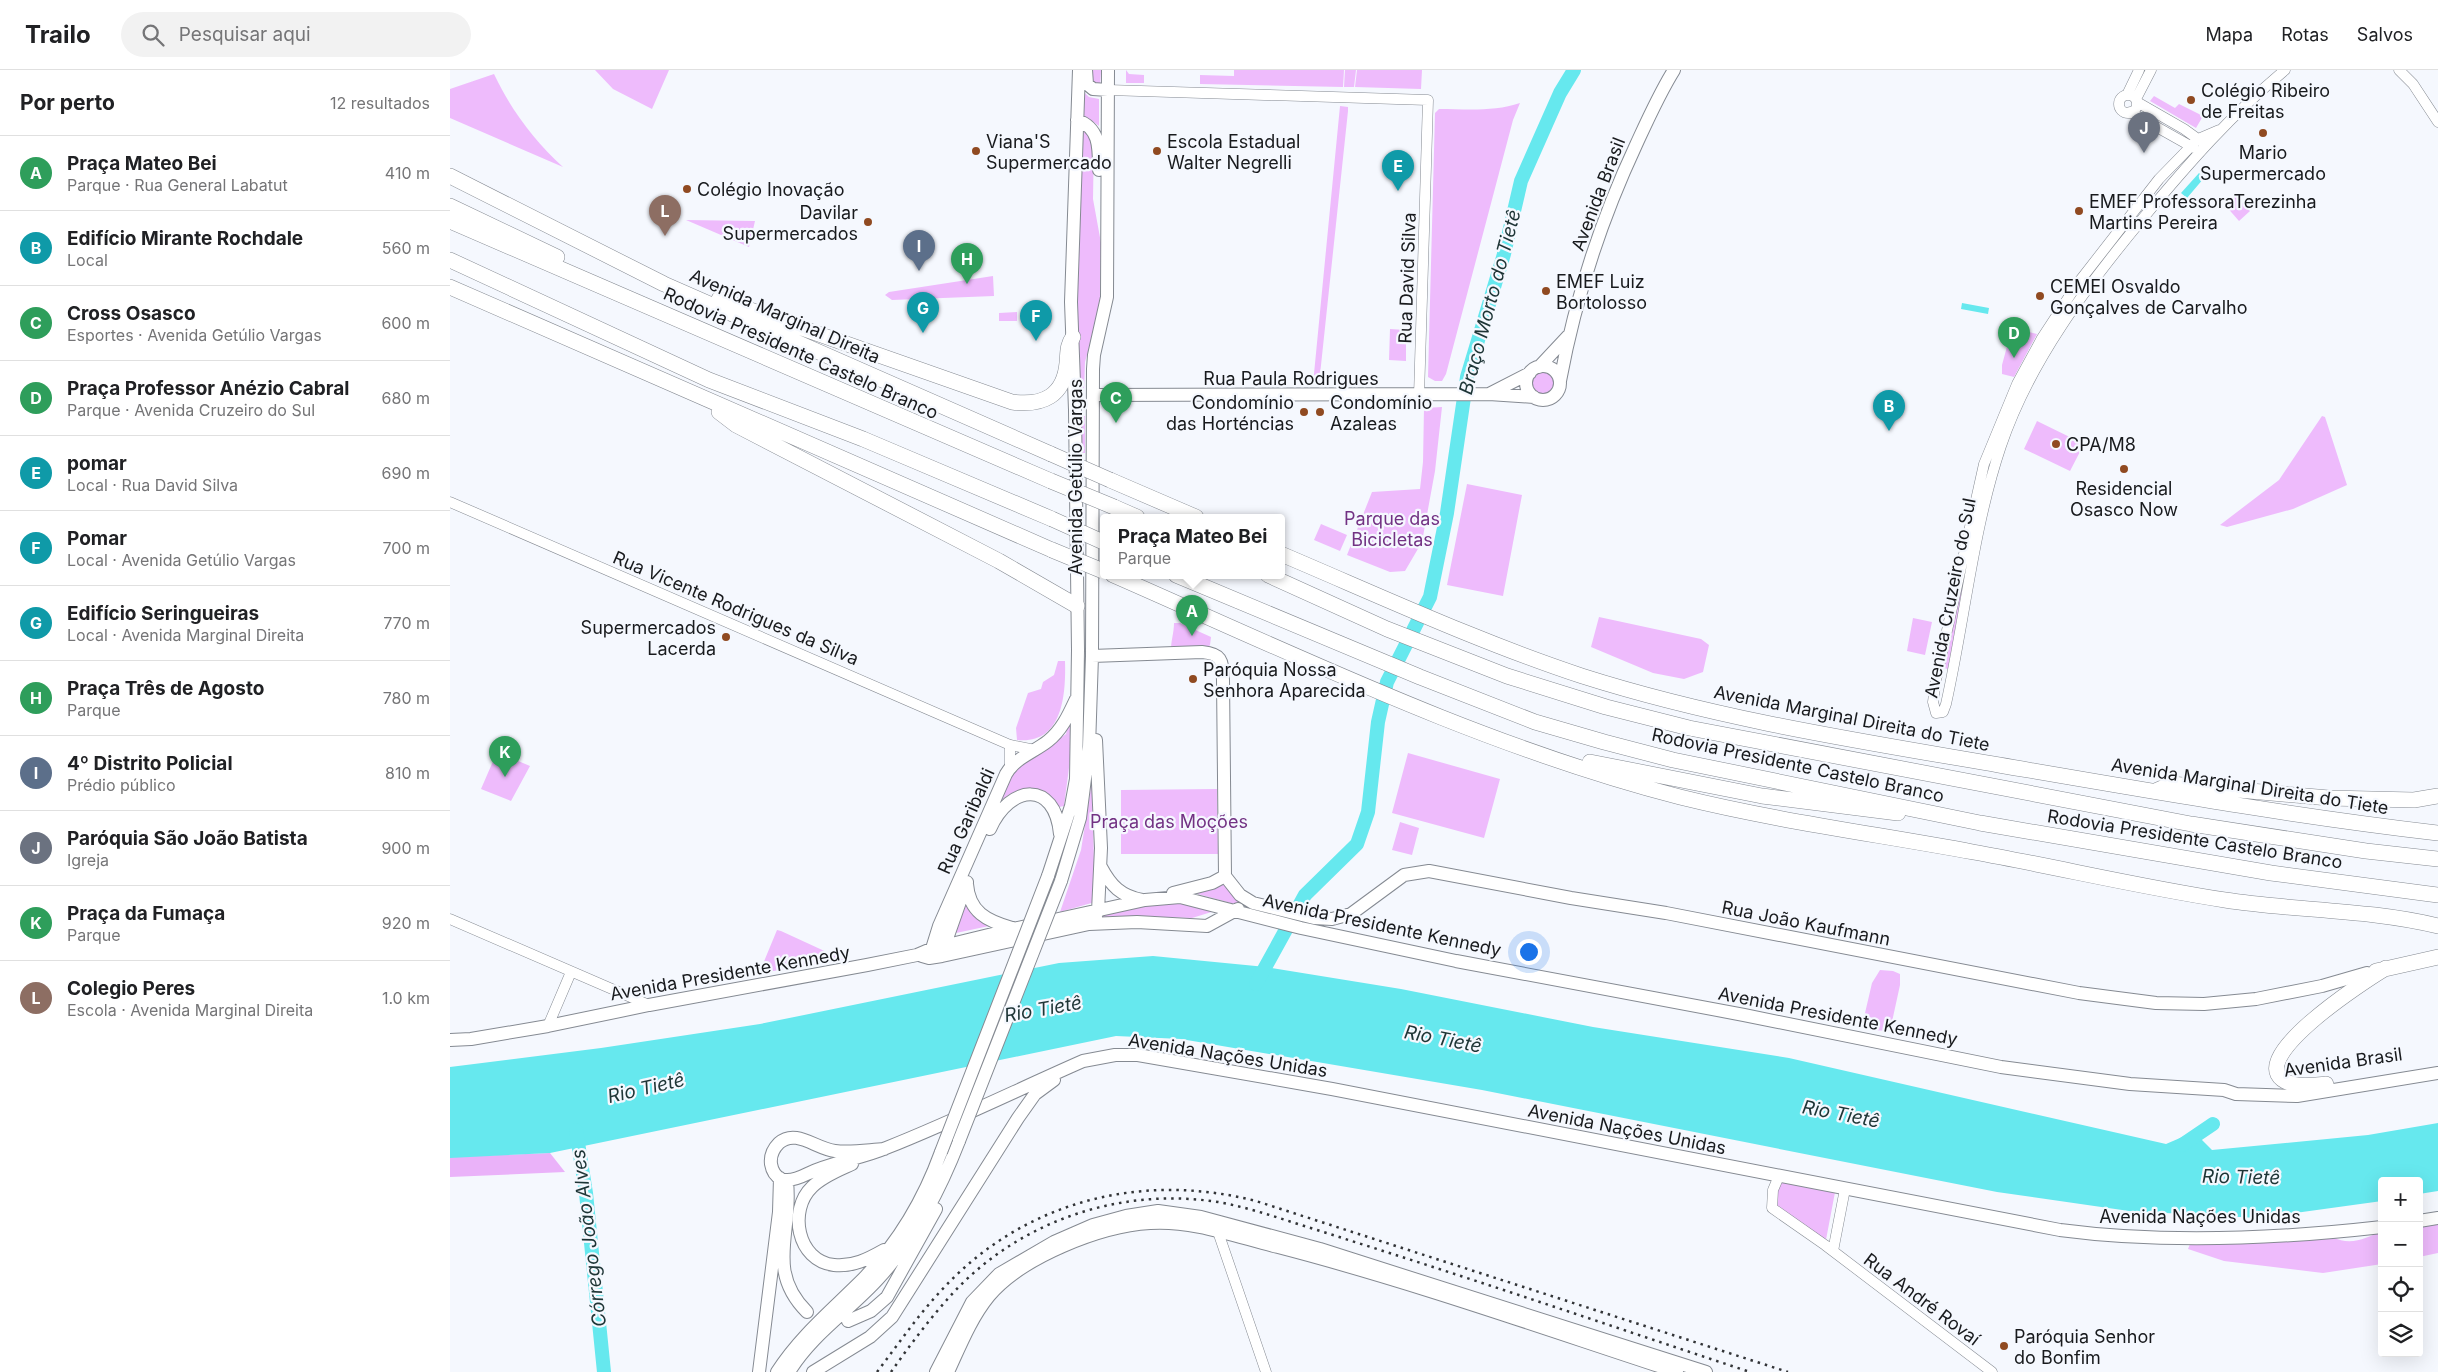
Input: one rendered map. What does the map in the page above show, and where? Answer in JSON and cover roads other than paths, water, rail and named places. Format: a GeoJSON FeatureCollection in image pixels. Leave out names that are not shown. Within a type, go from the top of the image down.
{"type":"FeatureCollection","features":[{"type":"Feature","properties":{"kind":"highway","name":"Avenida Marginal Direita"},"geometry":{"type":"LineString","coordinates":[[450,176],[664,284],[1189,514]]}},
{"type":"Feature","properties":{"kind":"highway"},"geometry":{"type":"LineString","coordinates":[[450,206],[624,288],[649,307]]}},
{"type":"Feature","properties":{"kind":"highway","name":"Rodovia Presidente Castelo Branco"},"geometry":{"type":"LineString","coordinates":[[450,221],[1130,514]]}},
{"type":"Feature","properties":{"kind":"highway"},"geometry":{"type":"LineString","coordinates":[[450,260],[709,380],[863,440],[1100,541]]}},
{"type":"Feature","properties":{"kind":"highway"},"geometry":{"type":"LineString","coordinates":[[664,284],[711,296],[1012,402],[1024,404],[1049,397],[1060,389],[1066,373],[1068,343],[1073,337]]}},
{"type":"Feature","properties":{"kind":"highway"},"geometry":{"type":"LineString","coordinates":[[450,287],[1052,550],[1100,569]]}},
{"type":"Feature","properties":{"kind":"highway"},"geometry":{"type":"LineString","coordinates":[[693,394],[736,425],[999,561],[1077,606]]}},
{"type":"Feature","properties":{"kind":"highway","name":"Avenida Marginal Direita do Tiete"},"geometry":{"type":"LineString","coordinates":[[1285,556],[1440,623],[1579,675],[1696,707],[1867,742],[2250,808],[2438,833]]}},
{"type":"Feature","properties":{"kind":"highway"},"geometry":{"type":"LineString","coordinates":[[1122,579],[1412,704],[1562,762],[1682,798],[1767,816],[1987,854],[2220,900],[2263,906],[2389,917],[2438,926]]}},
{"type":"Feature","properties":{"kind":"highway","name":"Rodovia Presidente Castelo Branco"},"geometry":{"type":"LineString","coordinates":[[1185,579],[1370,658],[1535,722],[1682,762],[1980,823],[2252,870],[2438,895]]}},
{"type":"Feature","properties":{"kind":"highway","name":"Rodovia Presidente Castelo Branco"},"geometry":{"type":"LineString","coordinates":[[1277,579],[1387,629],[1507,676],[1606,707],[1689,728],[1999,789],[2220,829],[2366,851],[2438,859]]}},
{"type":"Feature","properties":{"kind":"highway"},"geometry":{"type":"LineString","coordinates":[[1562,762],[1579,760],[1762,796],[1980,823]]}},
{"type":"Feature","properties":{"kind":"highway"},"geometry":{"type":"LineString","coordinates":[[2154,791],[2171,784],[2329,798],[2414,800],[2438,796]]}},
{"type":"Feature","properties":{"kind":"highway"},"geometry":{"type":"LineString","coordinates":[[2345,883],[2352,890],[2438,905]]}},
{"type":"Feature","properties":{"kind":"highway"},"geometry":{"type":"LineString","coordinates":[[2367,974],[2392,966],[2438,957]]}},
{"type":"Feature","properties":{"kind":"highway"},"geometry":{"type":"LineString","coordinates":[[2326,1084],[2294,1085],[2281,1078],[2277,1065],[2280,1054],[2292,1040],[2332,1005],[2392,966]]}},
{"type":"Feature","properties":{"kind":"main road","name":"Avenida Getúlio Vargas"},"geometry":{"type":"LineString","coordinates":[[947,1154],[1061,839],[1071,806],[1076,779],[1078,694],[1071,302],[1079,70]]}},
{"type":"Feature","properties":{"kind":"main road"},"geometry":{"type":"LineString","coordinates":[[1086,70],[1087,84],[1093,89],[1108,90]]}},
{"type":"Feature","properties":{"kind":"main road","name":"Avenida Getúlio Vargas"},"geometry":{"type":"LineString","coordinates":[[947,1154],[959,1141],[1060,882],[1080,818],[1089,746],[1092,656],[1094,355],[1107,297],[1108,70]]}},
{"type":"Feature","properties":{"kind":"main road","name":"Avenida Brasil"},"geometry":{"type":"LineString","coordinates":[[1560,381],[1568,336],[1600,229],[1617,186],[1661,90],[1674,70]]}},
{"type":"Feature","properties":{"kind":"main road"},"geometry":{"type":"LineString","coordinates":[[1077,120],[1088,126],[1097,136],[1102,218],[1107,231]]}},
{"type":"Feature","properties":{"kind":"main road","name":"Avenida Brasil"},"geometry":{"type":"LineString","coordinates":[[1534,370],[1568,336]]}},
{"type":"Feature","properties":{"kind":"main road"},"geometry":{"type":"LineString","coordinates":[[1545,367],[1555,371],[1560,381],[1558,392],[1549,399],[1534,397],[1527,389],[1526,383],[1534,370],[1545,367]]}},
{"type":"Feature","properties":{"kind":"main road","name":"Rua Paula Rodrigues"},"geometry":{"type":"LineString","coordinates":[[1484,394],[1534,370]]}},
{"type":"Feature","properties":{"kind":"main road","name":"Rua Paula Rodrigues"},"geometry":{"type":"LineString","coordinates":[[1094,395],[1419,396],[1484,394],[1534,397]]}},
{"type":"Feature","properties":{"kind":"main road"},"geometry":{"type":"LineString","coordinates":[[1092,656],[1202,652],[1216,654],[1220,658],[1223,680],[1225,876],[1240,895],[1253,903]]}},
{"type":"Feature","properties":{"kind":"main road","name":"Rua Garibaldi"},"geometry":{"type":"LineString","coordinates":[[933,953],[939,926],[1010,767],[1059,730],[1078,694]]}},
{"type":"Feature","properties":{"kind":"main road"},"geometry":{"type":"LineString","coordinates":[[1089,924],[1098,911],[1101,867],[1096,747],[1090,714]]}},
{"type":"Feature","properties":{"kind":"main road","name":"Rua Garibaldi"},"geometry":{"type":"LineString","coordinates":[[933,953],[997,815],[1014,798],[1024,794],[1042,798],[1056,814],[1061,839]]}},
{"type":"Feature","properties":{"kind":"main road"},"geometry":{"type":"LineString","coordinates":[[1101,867],[1118,891],[1129,897],[1145,900]]}},
{"type":"Feature","properties":{"kind":"main road","name":"Rua João Kaufmann"},"geometry":{"type":"LineString","coordinates":[[1253,903],[1314,918],[1338,918],[1351,914],[1395,880],[1416,872],[1429,871],[1571,898],[1666,913],[1881,956],[2129,1000],[2184,1004],[2226,1002],[2322,986],[2367,974]]}},
{"type":"Feature","properties":{"kind":"main road"},"geometry":{"type":"LineString","coordinates":[[1163,897],[1212,883],[1225,876]]}},
{"type":"Feature","properties":{"kind":"main road"},"geometry":{"type":"LineString","coordinates":[[967,881],[968,894],[975,910],[985,918],[1013,929]]}},
{"type":"Feature","properties":{"kind":"main road","name":"Avenida Presidente Kennedy"},"geometry":{"type":"LineString","coordinates":[[933,953],[1013,929],[1145,900],[1163,897],[1191,899],[1301,928],[1456,961],[1744,1014],[2001,1067],[2130,1084],[2224,1090],[2236,1094],[2296,1096],[2438,1073]]}},
{"type":"Feature","properties":{"kind":"main road","name":"Avenida Presidente Kennedy"},"geometry":{"type":"LineString","coordinates":[[450,1040],[472,1039],[548,1026],[649,1005],[762,986],[1089,924],[1137,922],[1207,926],[1253,903]]}},
{"type":"Feature","properties":{"kind":"main road","name":"Avenida Nações Unidas"},"geometry":{"type":"LineString","coordinates":[[884,1149],[841,1152],[819,1147],[798,1138],[785,1139],[773,1150],[771,1162],[773,1171],[783,1179],[799,1178],[826,1166],[884,1149],[1083,1061],[1115,1055],[1138,1055],[1332,1089],[2060,1230],[2114,1237],[2239,1238],[2378,1227]]}},
{"type":"Feature","properties":{"kind":"main road"},"geometry":{"type":"LineString","coordinates":[[813,1372],[870,1337],[892,1317],[1018,1118],[1043,1087],[1083,1061]]}},
{"type":"Feature","properties":{"kind":"main road","name":"Avenida Brasil"},"geometry":{"type":"LineString","coordinates":[[2224,1090],[2236,1088],[2296,1089],[2438,1065]]}},
{"type":"Feature","properties":{"kind":"main road"},"geometry":{"type":"LineString","coordinates":[[1005,1096],[1016,1100],[1018,1118]]}},
{"type":"Feature","properties":{"kind":"main road"},"geometry":{"type":"LineString","coordinates":[[819,1147],[824,1154],[826,1166],[822,1180]]}},
{"type":"Feature","properties":{"kind":"main road"},"geometry":{"type":"LineString","coordinates":[[884,1149],[822,1180],[806,1194],[799,1211],[799,1231],[807,1249],[826,1263],[849,1265],[872,1257],[891,1245]]}},
{"type":"Feature","properties":{"kind":"main road"},"geometry":{"type":"LineString","coordinates":[[777,1372],[814,1326],[862,1279],[891,1245],[920,1201],[947,1154]]}},
{"type":"Feature","properties":{"kind":"main road"},"geometry":{"type":"LineString","coordinates":[[848,1321],[872,1311],[887,1297],[897,1282],[935,1211],[952,1173],[947,1154]]}},
{"type":"Feature","properties":{"kind":"main road"},"geometry":{"type":"LineString","coordinates":[[788,1372],[810,1343],[878,1280],[899,1255],[930,1205],[947,1154]]}},
{"type":"Feature","properties":{"kind":"main road"},"geometry":{"type":"LineString","coordinates":[[783,1179],[788,1193],[784,1248],[785,1277],[793,1297],[807,1312]]}},
{"type":"Feature","properties":{"kind":"main road"},"geometry":{"type":"LineString","coordinates":[[759,1372],[783,1179]]}},
{"type":"Feature","properties":{"kind":"main road"},"geometry":{"type":"LineString","coordinates":[[936,1372],[962,1319],[979,1293],[999,1274],[1036,1251],[1084,1229],[1126,1216],[1170,1212],[1362,1270],[1677,1372]]}},
{"type":"Feature","properties":{"kind":"main road"},"geometry":{"type":"LineString","coordinates":[[2423,1220],[2438,1218]]}},
{"type":"Feature","properties":{"kind":"main road"},"geometry":{"type":"LineString","coordinates":[[948,1372],[972,1322],[991,1295],[1010,1277],[1042,1258],[1095,1234],[1135,1224],[1171,1222],[1216,1226],[1387,1268],[1706,1372]]}},
{"type":"Feature","properties":{"kind":"street"},"geometry":{"type":"LineString","coordinates":[[2130,112],[2134,110],[2133,99],[2139,70]]}},
{"type":"Feature","properties":{"kind":"street"},"geometry":{"type":"LineString","coordinates":[[2133,99],[2150,70]]}},
{"type":"Feature","properties":{"kind":"street"},"geometry":{"type":"LineString","coordinates":[[2058,322],[2078,282],[2159,179],[2219,130],[2285,70]]}},
{"type":"Feature","properties":{"kind":"street"},"geometry":{"type":"LineString","coordinates":[[2399,70],[2413,84],[2438,122]]}},
{"type":"Feature","properties":{"kind":"street","name":"Rua David Silva"},"geometry":{"type":"LineString","coordinates":[[1108,90],[1428,100],[1419,396]]}},
{"type":"Feature","properties":{"kind":"street"},"geometry":{"type":"LineString","coordinates":[[2121,99],[2133,99],[2198,146],[2130,112],[2124,112],[2120,106],[2121,99]]}},
{"type":"Feature","properties":{"kind":"street","name":"Avenida Cruzeiro do Sul"},"geometry":{"type":"LineString","coordinates":[[2058,322],[2020,400],[2002,444],[1979,531],[1946,704],[1943,712],[1936,713],[1933,702],[1936,680],[1984,464],[2006,406],[2058,322]]}},
{"type":"Feature","properties":{"kind":"street","name":"Rua Vicente Rodrigues da Silva"},"geometry":{"type":"LineString","coordinates":[[450,502],[1010,745],[1035,750]]}},
{"type":"Feature","properties":{"kind":"street"},"geometry":{"type":"LineString","coordinates":[[1010,745],[1010,767]]}},
{"type":"Feature","properties":{"kind":"street"},"geometry":{"type":"LineString","coordinates":[[450,919],[649,1005]]}},
{"type":"Feature","properties":{"kind":"street"},"geometry":{"type":"LineString","coordinates":[[548,1026],[571,972]]}},
{"type":"Feature","properties":{"kind":"street","name":"Rua André Rovaí"},"geometry":{"type":"LineString","coordinates":[[1778,1176],[1773,1190],[1772,1208],[1992,1372]]}},
{"type":"Feature","properties":{"kind":"street"},"geometry":{"type":"LineString","coordinates":[[1832,1251],[1845,1189]]}},
{"type":"Feature","properties":{"kind":"street"},"geometry":{"type":"LineString","coordinates":[[1216,1226],[1266,1372]]}},
{"type":"Feature","properties":{"kind":"water"},"geometry":{"type":"Polygon","coordinates":[[[2199,173],[2204,178],[2187,198],[2181,193],[2199,173]]]}},
{"type":"Feature","properties":{"kind":"water"},"geometry":{"type":"Polygon","coordinates":[[[1962,303],[1989,308],[1988,314],[1961,309],[1962,303]]]}},
{"type":"Feature","properties":{"kind":"water","name":"Rio Tietê"},"geometry":{"type":"Polygon","coordinates":[[[1153,956],[1266,967],[1401,989],[1593,1027],[1789,1058],[2166,1144],[2194,1132],[2212,1150],[2368,1135],[2438,1123],[2438,1191],[2423,1193],[2423,1177],[2378,1177],[2378,1202],[2258,1218],[2129,1211],[1997,1192],[1482,1090],[1181,1039],[1116,1036],[550,1153],[450,1158],[450,1067],[601,1048],[760,1024],[1059,963],[1153,956]]]}},
{"type":"Feature","properties":{"kind":"waterway","name":"Braço Morto do Tietê"},"geometry":{"type":"LineString","coordinates":[[1256,984],[1305,895],[1357,844],[1368,812],[1378,722],[1387,682],[1430,597],[1447,513],[1467,377],[1504,254],[1521,181],[1560,93],[1574,70]]}},
{"type":"Feature","properties":{"kind":"waterway"},"geometry":{"type":"LineString","coordinates":[[2182,1145],[2213,1124]]}},
{"type":"Feature","properties":{"kind":"waterway","name":"Córrego João Alves"},"geometry":{"type":"LineString","coordinates":[[576,1130],[586,1193],[604,1372]]}},
{"type":"Feature","properties":{"kind":"railway"},"geometry":{"type":"LineString","coordinates":[[877,1372],[914,1322],[938,1294],[970,1262],[1006,1236],[1044,1216],[1084,1202],[1126,1193],[1168,1190],[1212,1193],[1256,1201],[1788,1372]]}},
{"type":"Feature","properties":{"kind":"railway"},"geometry":{"type":"LineString","coordinates":[[891,1372],[921,1331],[953,1293],[980,1268],[1009,1246],[1041,1228],[1109,1205],[1145,1200],[1182,1199],[1218,1202],[1270,1215],[1492,1286],[1750,1372]]}},
{"type":"Feature","properties":{"kind":"place","name":"Colégio Ribeiro de Freitas"},"geometry":{"type":"Point","coordinates":[2191,100]}},
{"type":"Feature","properties":{"kind":"place","name":"Mario Supermercado"},"geometry":{"type":"Point","coordinates":[2263,133]}},
{"type":"Feature","properties":{"kind":"place","name":"Viana'S Supermercado"},"geometry":{"type":"Point","coordinates":[976,151]}},
{"type":"Feature","properties":{"kind":"place","name":"Escola Estadual Walter Negrelli"},"geometry":{"type":"Point","coordinates":[1157,151]}},
{"type":"Feature","properties":{"kind":"place","name":"Paróquia São João Batista"},"geometry":{"type":"Point","coordinates":[2144,153]}},
{"type":"Feature","properties":{"kind":"place","name":"Colégio Inovação"},"geometry":{"type":"Point","coordinates":[687,189]}},
{"type":"Feature","properties":{"kind":"place","name":"pomar"},"geometry":{"type":"Point","coordinates":[1398,191]}},
{"type":"Feature","properties":{"kind":"place","name":"EMEF ProfessoraTerezinha Martins Pereira"},"geometry":{"type":"Point","coordinates":[2079,211]}},
{"type":"Feature","properties":{"kind":"place","name":"Davilar Supermercados"},"geometry":{"type":"Point","coordinates":[868,222]}},
{"type":"Feature","properties":{"kind":"place","name":"Colegio Peres"},"geometry":{"type":"Point","coordinates":[665,236]}},
{"type":"Feature","properties":{"kind":"place","name":"4º Distrito Policial"},"geometry":{"type":"Point","coordinates":[919,271]}},
{"type":"Feature","properties":{"kind":"place","name":"Praça Três de Agosto"},"geometry":{"type":"Point","coordinates":[967,284]}},
{"type":"Feature","properties":{"kind":"place","name":"EMEF Luiz Bortolosso"},"geometry":{"type":"Point","coordinates":[1546,291]}},
{"type":"Feature","properties":{"kind":"place","name":"CEMEI Osvaldo Gonçalves de Carvalho"},"geometry":{"type":"Point","coordinates":[2040,296]}},
{"type":"Feature","properties":{"kind":"place","name":"Edifício Seringueiras"},"geometry":{"type":"Point","coordinates":[923,333]}},
{"type":"Feature","properties":{"kind":"place","name":"Pomar"},"geometry":{"type":"Point","coordinates":[1036,341]}},
{"type":"Feature","properties":{"kind":"place","name":"Praça Professor Anézio Cabral"},"geometry":{"type":"Point","coordinates":[2014,358]}},
{"type":"Feature","properties":{"kind":"place","name":"Condomínio das Horténcias"},"geometry":{"type":"Point","coordinates":[1304,412]}},
{"type":"Feature","properties":{"kind":"place","name":"Condomínio Azaleas"},"geometry":{"type":"Point","coordinates":[1320,412]}},
{"type":"Feature","properties":{"kind":"place","name":"Cross Osasco"},"geometry":{"type":"Point","coordinates":[1116,423]}},
{"type":"Feature","properties":{"kind":"place","name":"Edifício Mirante Rochdale"},"geometry":{"type":"Point","coordinates":[1889,431]}},
{"type":"Feature","properties":{"kind":"place","name":"CPA/M8"},"geometry":{"type":"Point","coordinates":[2056,444]}},
{"type":"Feature","properties":{"kind":"place","name":"Residencial Osasco Now"},"geometry":{"type":"Point","coordinates":[2124,469]}},
{"type":"Feature","properties":{"kind":"place","name":"Praça Mateo Bei"},"geometry":{"type":"Point","coordinates":[1192,636]}},
{"type":"Feature","properties":{"kind":"place","name":"Supermercados Lacerda"},"geometry":{"type":"Point","coordinates":[726,637]}},
{"type":"Feature","properties":{"kind":"place","name":"Paróquia Nossa Senhora Aparecida"},"geometry":{"type":"Point","coordinates":[1193,679]}},
{"type":"Feature","properties":{"kind":"place","name":"Praça da Fumaça"},"geometry":{"type":"Point","coordinates":[505,777]}},
{"type":"Feature","properties":{"kind":"place","name":"Paróquia Senhor do Bonfim"},"geometry":{"type":"Point","coordinates":[2004,1346]}},
{"type":"Feature","properties":{"kind":"park label","name":"Parque das Bicicletas"},"geometry":{"type":"Point","coordinates":[1392,528]}},
{"type":"Feature","properties":{"kind":"park label","name":"Praça das Moções"},"geometry":{"type":"Point","coordinates":[1169,821]}}]}
